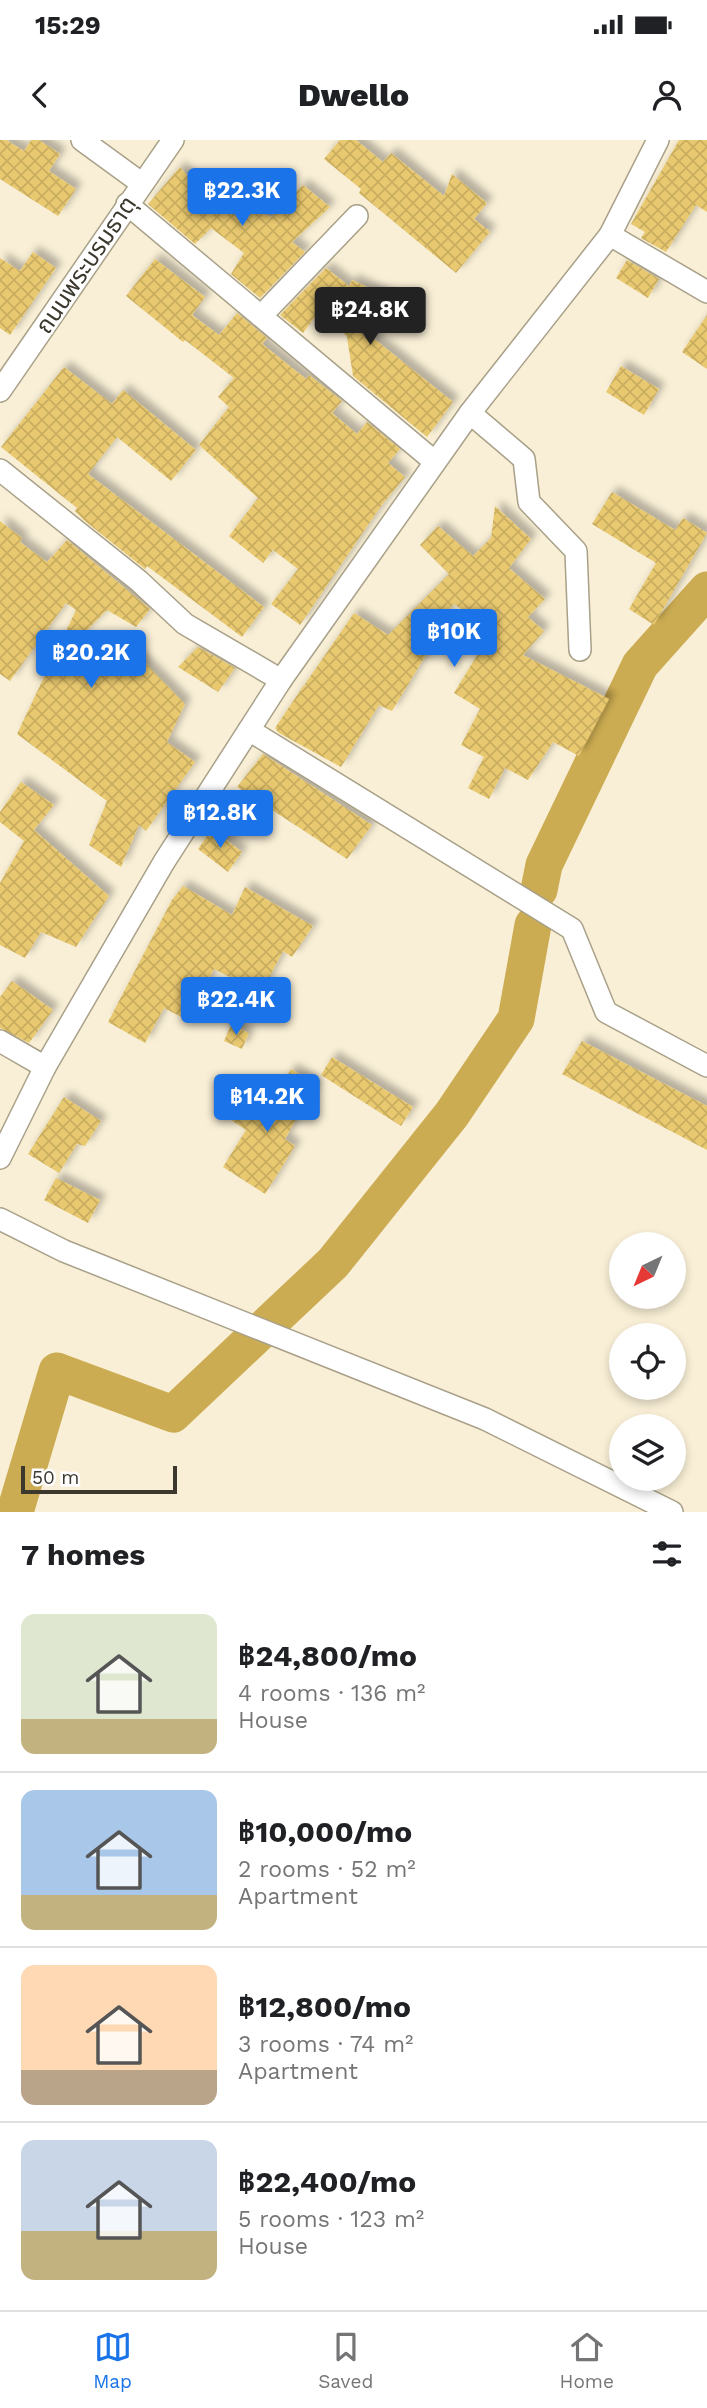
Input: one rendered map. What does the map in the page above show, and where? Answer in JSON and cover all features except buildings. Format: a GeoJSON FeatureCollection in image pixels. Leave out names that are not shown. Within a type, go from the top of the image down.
{"type":"FeatureCollection","features":[{"type":"Feature","properties":{"kind":"street"},"geometry":{"type":"LineString","coordinates":[[82,140],[141,183]]}},
{"type":"Feature","properties":{"kind":"street","name":"ถนนพระบรมธาตุ"},"geometry":{"type":"LineString","coordinates":[[0,391],[173,140]]}},
{"type":"Feature","properties":{"kind":"street"},"geometry":{"type":"LineString","coordinates":[[0,1158],[45,1067],[164,862],[281,680],[470,413],[610,235],[658,140]]}},
{"type":"Feature","properties":{"kind":"street"},"geometry":{"type":"LineString","coordinates":[[127,204],[435,462]]}},
{"type":"Feature","properties":{"kind":"street"},"geometry":{"type":"LineString","coordinates":[[261,316],[357,216]]}},
{"type":"Feature","properties":{"kind":"street"},"geometry":{"type":"LineString","coordinates":[[610,235],[707,292]]}},
{"type":"Feature","properties":{"kind":"street"},"geometry":{"type":"LineString","coordinates":[[470,413],[524,459],[528,502],[576,551],[580,650]]}},
{"type":"Feature","properties":{"kind":"street"},"geometry":{"type":"LineString","coordinates":[[0,470],[139,581],[185,624],[281,680]]}},
{"type":"Feature","properties":{"kind":"street"},"geometry":{"type":"LineString","coordinates":[[249,730],[572,929],[606,1012],[707,1066]]}},
{"type":"Feature","properties":{"kind":"street"},"geometry":{"type":"LineString","coordinates":[[0,1041],[45,1067]]}},
{"type":"Feature","properties":{"kind":"street"},"geometry":{"type":"LineString","coordinates":[[0,1219],[64,1251],[485,1419],[672,1512]]}},
{"type":"Feature","properties":{"kind":"waterway"},"geometry":{"type":"LineString","coordinates":[[539,890],[544,865],[640,665],[707,590]]}},
{"type":"Feature","properties":{"kind":"waterway"},"geometry":{"type":"LineString","coordinates":[[15,1512],[57,1371],[173,1414],[333,1263],[452,1114],[516,1019],[533,925]]}}]}
